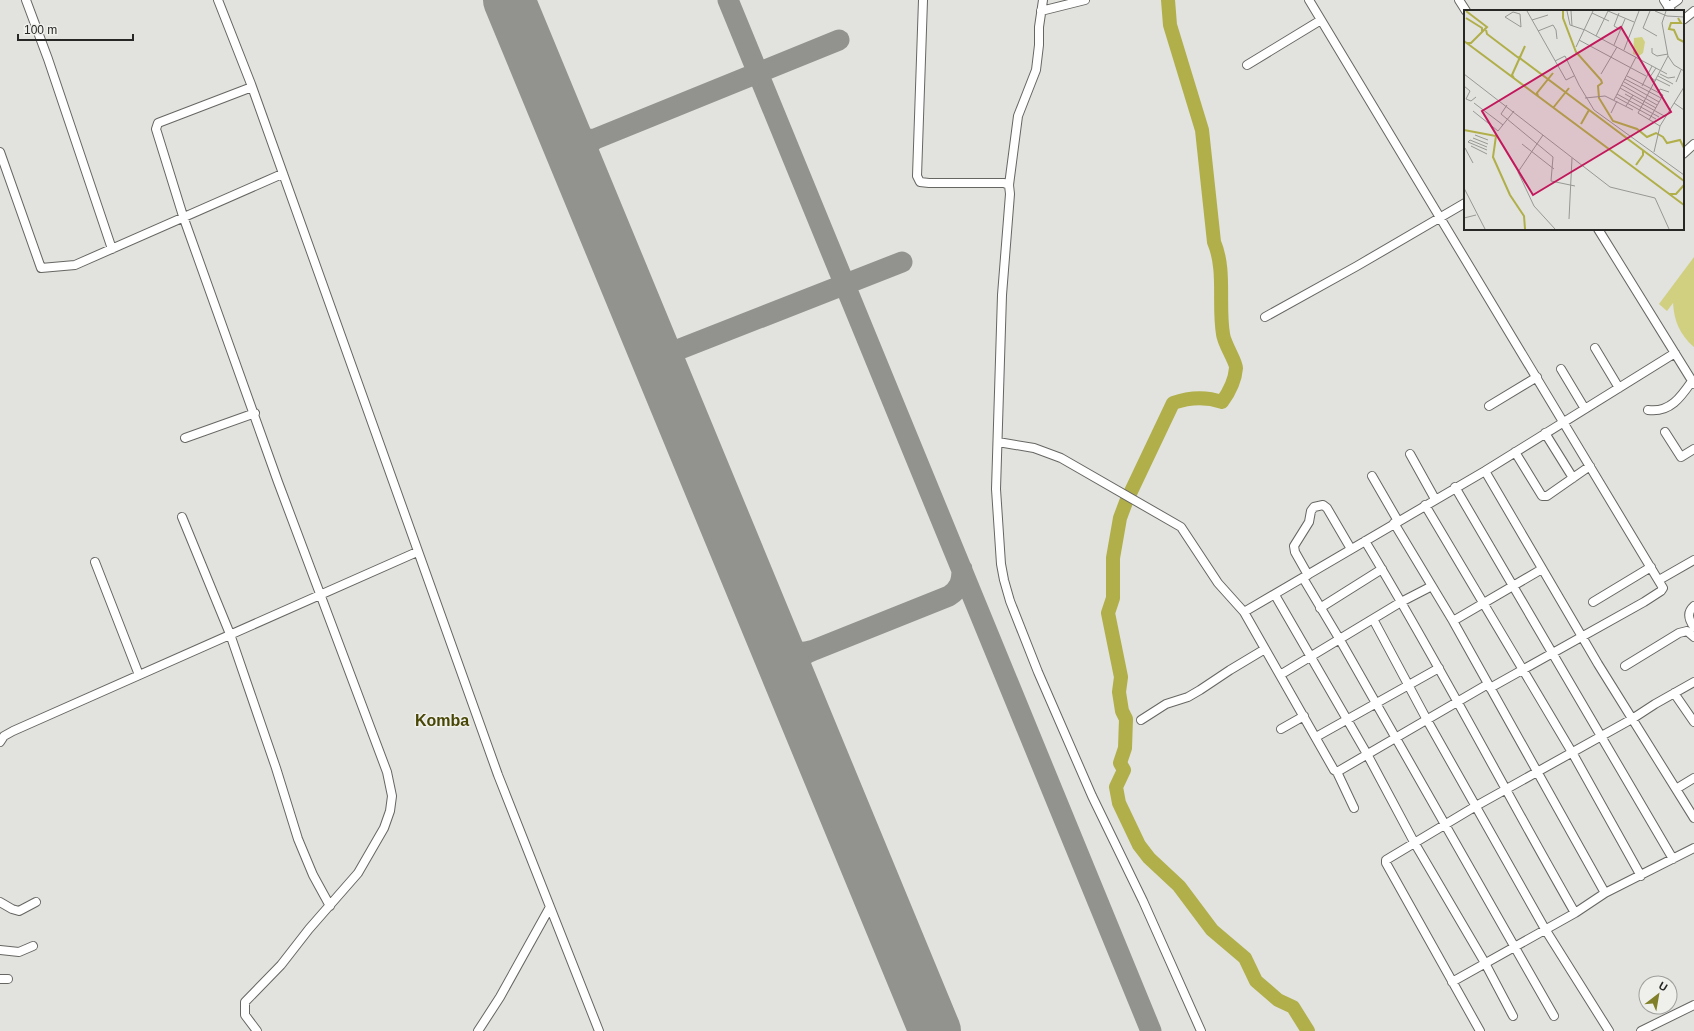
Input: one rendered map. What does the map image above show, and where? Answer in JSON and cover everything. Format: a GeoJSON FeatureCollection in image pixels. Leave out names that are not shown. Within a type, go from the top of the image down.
{"type":"FeatureCollection","features":[{"type":"Feature","properties":{"kind":"street"},"geometry":{"type":"LineString","coordinates":[[26,0],[48,59],[112,249]]}},
{"type":"Feature","properties":{"kind":"street"},"geometry":{"type":"LineString","coordinates":[[218,0],[252,87],[498,775],[599,1031]]}},
{"type":"Feature","properties":{"kind":"street"},"geometry":{"type":"LineString","coordinates":[[923,0],[917,176],[920,182],[929,183],[1004,183],[1008,185]]}},
{"type":"Feature","properties":{"kind":"street"},"geometry":{"type":"LineString","coordinates":[[1043,0],[1039,27],[1039,45],[1036,70],[1018,116],[1008,185],[1010,194],[1005,243],[998,388],[996,489],[996,515],[1001,564],[1010,601],[1092,796],[1143,901],[1201,1031]]}},
{"type":"Feature","properties":{"kind":"street"},"geometry":{"type":"LineString","coordinates":[[1041,11],[1085,0]]}},
{"type":"Feature","properties":{"kind":"street"},"geometry":{"type":"LineString","coordinates":[[1309,0],[1663,588],[1661,591],[1582,637],[1458,702],[1337,772]]}},
{"type":"Feature","properties":{"kind":"street"},"geometry":{"type":"LineString","coordinates":[[1459,0],[1465,10]]}},
{"type":"Feature","properties":{"kind":"street"},"geometry":{"type":"LineString","coordinates":[[1668,6],[1678,0]]}},
{"type":"Feature","properties":{"kind":"street"},"geometry":{"type":"LineString","coordinates":[[1684,19],[1694,12]]}},
{"type":"Feature","properties":{"kind":"street"},"geometry":{"type":"LineString","coordinates":[[1247,65],[1321,20]]}},
{"type":"Feature","properties":{"kind":"street"},"geometry":{"type":"LineString","coordinates":[[252,87],[157,125],[156,130],[183,216],[320,596],[387,772],[392,796],[384,828],[358,873],[309,928],[281,965],[245,1002],[245,1015],[254,1030]]}},
{"type":"Feature","properties":{"kind":"street"},"geometry":{"type":"LineString","coordinates":[[1684,151],[1694,144]]}},
{"type":"Feature","properties":{"kind":"street"},"geometry":{"type":"LineString","coordinates":[[0,152],[41,268],[75,265],[183,216],[282,174]]}},
{"type":"Feature","properties":{"kind":"street"},"geometry":{"type":"LineString","coordinates":[[1265,316],[1358,266],[1464,204]]}},
{"type":"Feature","properties":{"kind":"street"},"geometry":{"type":"LineString","coordinates":[[1599,230],[1693,382],[1682,396],[1667,408],[1657,411],[1648,410]]}},
{"type":"Feature","properties":{"kind":"street"},"geometry":{"type":"LineString","coordinates":[[1595,348],[1619,388]]}},
{"type":"Feature","properties":{"kind":"street"},"geometry":{"type":"LineString","coordinates":[[1244,612],[1455,487],[1485,471],[1675,353]]}},
{"type":"Feature","properties":{"kind":"street"},"geometry":{"type":"LineString","coordinates":[[1561,369],[1585,409]]}},
{"type":"Feature","properties":{"kind":"street"},"geometry":{"type":"LineString","coordinates":[[1489,406],[1537,377]]}},
{"type":"Feature","properties":{"kind":"street"},"geometry":{"type":"LineString","coordinates":[[185,438],[254,413]]}},
{"type":"Feature","properties":{"kind":"street"},"geometry":{"type":"LineString","coordinates":[[1665,432],[1681,457],[1694,449]]}},
{"type":"Feature","properties":{"kind":"street"},"geometry":{"type":"LineString","coordinates":[[1544,434],[1573,478]]}},
{"type":"Feature","properties":{"kind":"street"},"geometry":{"type":"LineString","coordinates":[[998,442],[1034,448],[1062,458],[1181,527],[1218,583],[1244,612],[1334,770],[1337,772],[1354,808]]}},
{"type":"Feature","properties":{"kind":"street"},"geometry":{"type":"LineString","coordinates":[[1516,452],[1542,496],[1547,496],[1590,466]]}},
{"type":"Feature","properties":{"kind":"street"},"geometry":{"type":"LineString","coordinates":[[1410,454],[1435,499]]}},
{"type":"Feature","properties":{"kind":"street"},"geometry":{"type":"LineString","coordinates":[[1485,471],[1582,637],[1694,818]]}},
{"type":"Feature","properties":{"kind":"street"},"geometry":{"type":"LineString","coordinates":[[1372,476],[1396,522],[1453,621],[1605,894]]}},
{"type":"Feature","properties":{"kind":"street"},"geometry":{"type":"LineString","coordinates":[[1455,487],[1673,860]]}},
{"type":"Feature","properties":{"kind":"street"},"geometry":{"type":"LineString","coordinates":[[1351,549],[1323,505],[1314,507],[1311,511],[1309,522],[1294,546],[1305,576],[1320,608],[1377,704],[1554,1016]]}},
{"type":"Feature","properties":{"kind":"street"},"geometry":{"type":"LineString","coordinates":[[1425,505],[1573,754],[1641,876]]}},
{"type":"Feature","properties":{"kind":"street"},"geometry":{"type":"LineString","coordinates":[[182,517],[230,634],[276,768],[298,839],[313,875],[330,906]]}},
{"type":"Feature","properties":{"kind":"street"},"geometry":{"type":"LineString","coordinates":[[1365,541],[1439,668],[1506,792],[1575,913]]}},
{"type":"Feature","properties":{"kind":"street"},"geometry":{"type":"LineString","coordinates":[[0,742],[4,736],[13,731],[417,552]]}},
{"type":"Feature","properties":{"kind":"street"},"geometry":{"type":"LineString","coordinates":[[1659,580],[1694,560]]}},
{"type":"Feature","properties":{"kind":"street"},"geometry":{"type":"LineString","coordinates":[[95,562],[139,675]]}},
{"type":"Feature","properties":{"kind":"street"},"geometry":{"type":"LineString","coordinates":[[1593,602],[1651,567]]}},
{"type":"Feature","properties":{"kind":"street"},"geometry":{"type":"LineString","coordinates":[[1320,608],[1382,569]]}},
{"type":"Feature","properties":{"kind":"street"},"geometry":{"type":"LineString","coordinates":[[1453,621],[1542,569]]}},
{"type":"Feature","properties":{"kind":"street"},"geometry":{"type":"LineString","coordinates":[[1280,675],[1311,658],[1401,602],[1432,586]]}},
{"type":"Feature","properties":{"kind":"street"},"geometry":{"type":"LineString","coordinates":[[1275,595],[1348,720],[1414,842],[1485,963],[1512,1016]]}},
{"type":"Feature","properties":{"kind":"street"},"geometry":{"type":"LineString","coordinates":[[1694,606],[1689,614],[1689,619],[1694,627]]}},
{"type":"Feature","properties":{"kind":"street"},"geometry":{"type":"LineString","coordinates":[[1373,619],[1427,720],[1545,929],[1609,1031]]}},
{"type":"Feature","properties":{"kind":"street"},"geometry":{"type":"LineString","coordinates":[[1625,666],[1679,633],[1687,631],[1694,637]]}},
{"type":"Feature","properties":{"kind":"street"},"geometry":{"type":"LineString","coordinates":[[1141,720],[1166,704],[1188,697],[1265,649]]}},
{"type":"Feature","properties":{"kind":"street"},"geometry":{"type":"LineString","coordinates":[[1316,737],[1439,668]]}},
{"type":"Feature","properties":{"kind":"street"},"geometry":{"type":"LineString","coordinates":[[1480,1031],[1386,860],[1476,806],[1506,792],[1573,754],[1694,682]]}},
{"type":"Feature","properties":{"kind":"street"},"geometry":{"type":"LineString","coordinates":[[1674,693],[1694,722]]}},
{"type":"Feature","properties":{"kind":"street"},"geometry":{"type":"LineString","coordinates":[[1280,729],[1304,716]]}},
{"type":"Feature","properties":{"kind":"street"},"geometry":{"type":"LineString","coordinates":[[1676,789],[1694,778]]}},
{"type":"Feature","properties":{"kind":"street"},"geometry":{"type":"LineString","coordinates":[[1452,982],[1515,945],[1575,913],[1605,894],[1694,848]]}},
{"type":"Feature","properties":{"kind":"street"},"geometry":{"type":"LineString","coordinates":[[0,902],[19,911],[36,902]]}},
{"type":"Feature","properties":{"kind":"street"},"geometry":{"type":"LineString","coordinates":[[478,1031],[500,997],[550,907]]}},
{"type":"Feature","properties":{"kind":"street"},"geometry":{"type":"LineString","coordinates":[[0,950],[19,952],[32,946]]}},
{"type":"Feature","properties":{"kind":"street"},"geometry":{"type":"LineString","coordinates":[[1641,1031],[1694,1005]]}},
{"type":"Feature","properties":{"kind":"shaded area"},"geometry":{"type":"Polygon","coordinates":[[[1694,257],[1694,347],[1681,333],[1676,322],[1673,303],[1667,311],[1659,304],[1694,257]]]}},
{"type":"Feature","properties":{"kind":"waterway"},"geometry":{"type":"LineString","coordinates":[[1168,0],[1170,25],[1202,130],[1214,242],[1220,264],[1223,334],[1225,343],[1236,368],[1232,386],[1222,402],[1198,398],[1185,399],[1173,403],[1126,502],[1120,518],[1113,558],[1113,598],[1108,613],[1121,677],[1119,692],[1122,711],[1126,719],[1125,748],[1120,763],[1124,770],[1116,787],[1119,803],[1139,845],[1149,858],[1179,886],[1212,930],[1245,958],[1256,981],[1278,1000],[1293,1007],[1308,1031]]}},
{"type":"Feature","properties":{"kind":"taxiway"},"geometry":{"type":"LineString","coordinates":[[728,0],[1151,1031]]}},
{"type":"Feature","properties":{"kind":"taxiway"},"geometry":{"type":"LineString","coordinates":[[580,172],[583,149],[595,139],[839,40]]}},
{"type":"Feature","properties":{"kind":"taxiway"},"geometry":{"type":"LineString","coordinates":[[559,119],[566,129],[578,138],[595,139]]}},
{"type":"Feature","properties":{"kind":"taxiway"},"geometry":{"type":"LineString","coordinates":[[657,358],[902,262]]}},
{"type":"Feature","properties":{"kind":"taxiway"},"geometry":{"type":"LineString","coordinates":[[814,650],[949,596],[956,591],[960,584],[962,569]]}},
{"type":"Feature","properties":{"kind":"taxiway"},"geometry":{"type":"LineString","coordinates":[[762,612],[775,638],[786,649],[793,652],[814,650],[800,658],[793,668],[793,680],[796,696]]}},
{"type":"Feature","properties":{"kind":"runway"},"geometry":{"type":"LineString","coordinates":[[509,0],[935,1031]]}},
{"type":"Feature","properties":{"kind":"district","name":"Komba"},"geometry":{"type":"Point","coordinates":[442,720]}}]}
